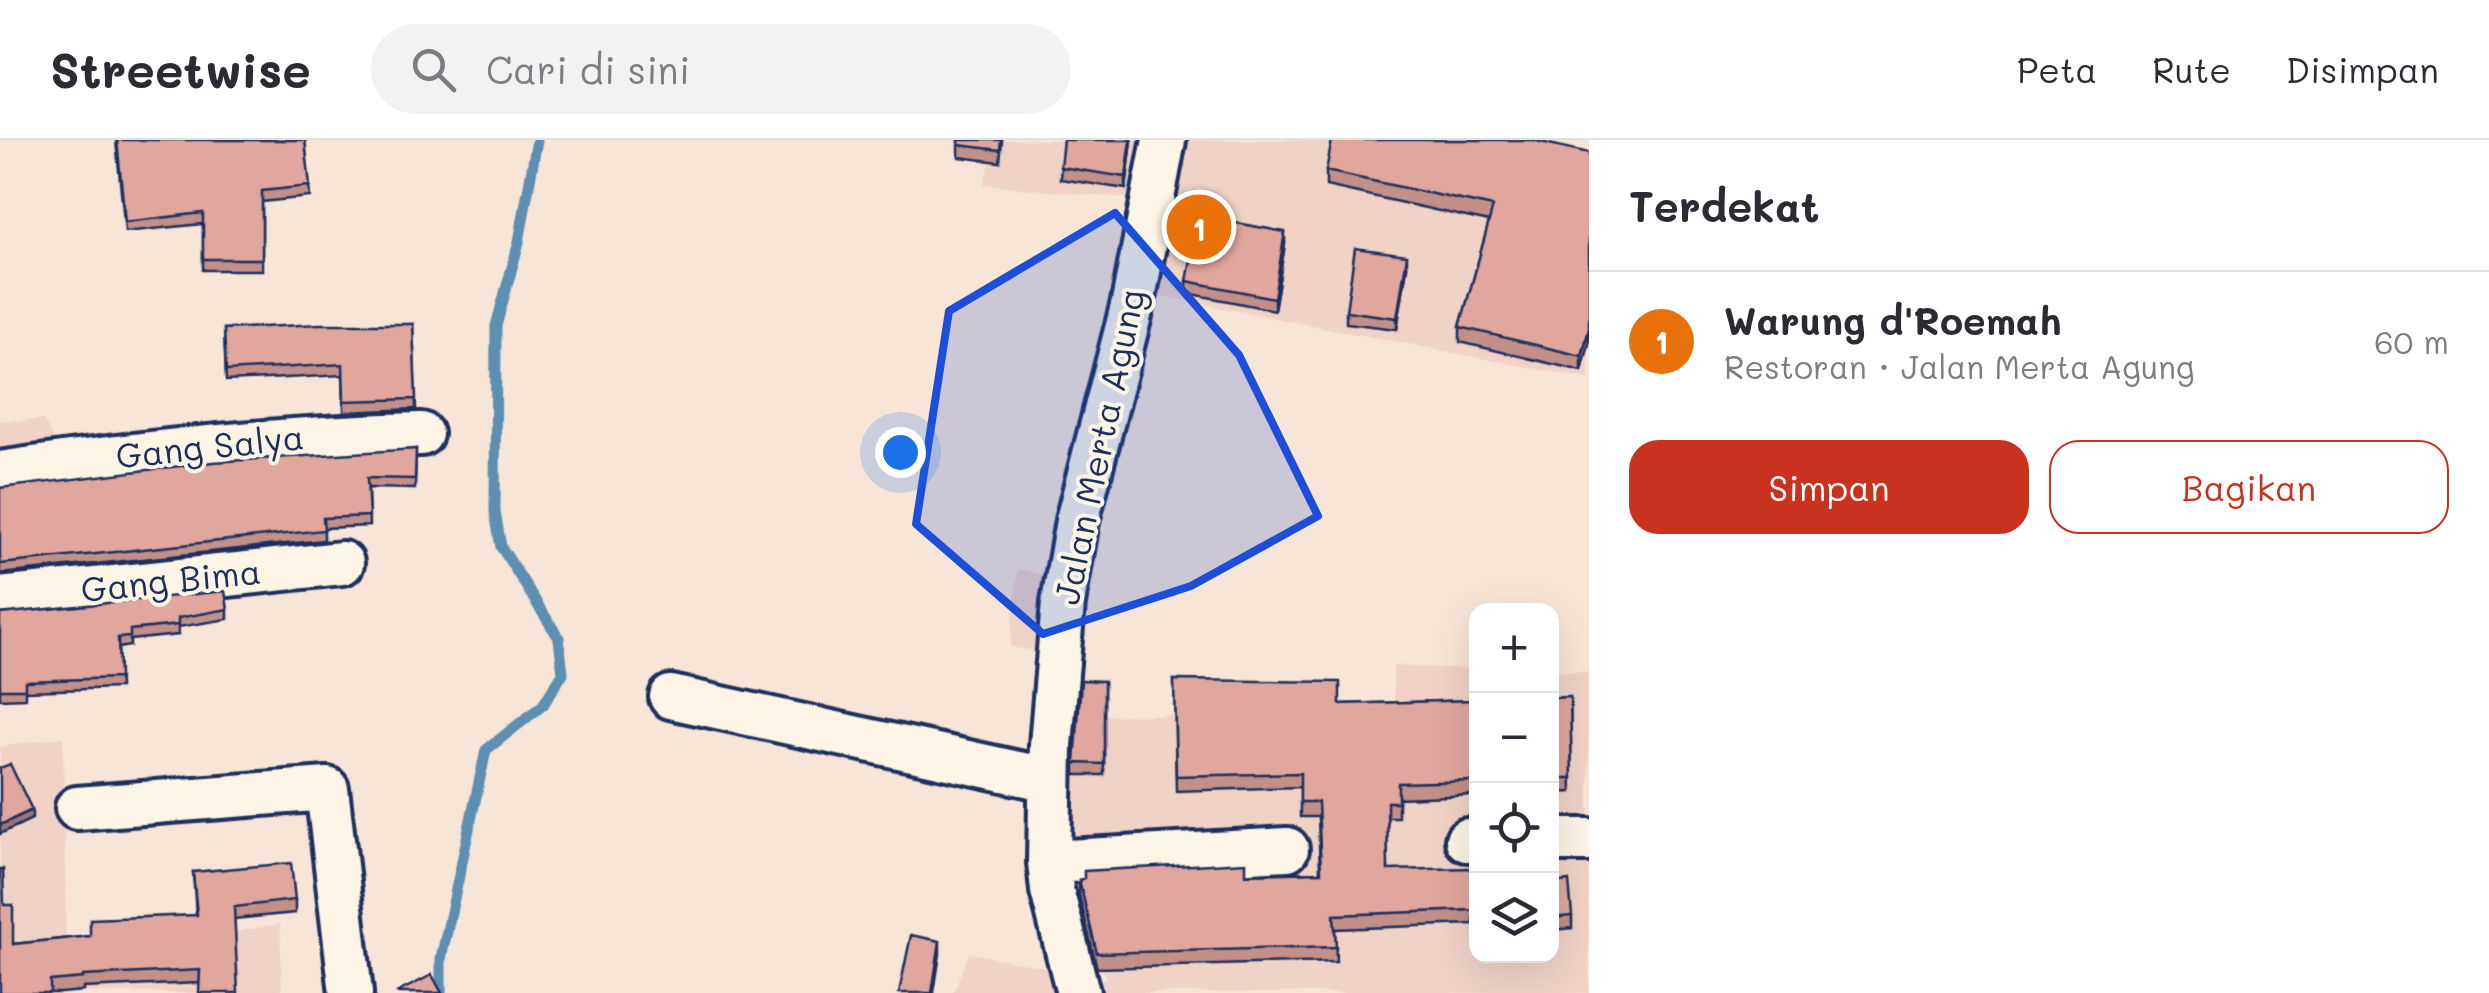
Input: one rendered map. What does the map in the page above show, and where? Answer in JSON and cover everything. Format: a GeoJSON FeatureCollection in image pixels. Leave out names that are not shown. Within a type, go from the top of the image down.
{"type":"FeatureCollection","features":[{"type":"Feature","properties":{"kind":"street","name":"Jalan Merta Agung"},"geometry":{"type":"LineString","coordinates":[[1078,993],[1052,890],[1049,862],[1050,780],[1063,602],[1076,521],[1133,303],[1164,140]]}},
{"type":"Feature","properties":{"kind":"street","name":"Gang Salya"},"geometry":{"type":"LineString","coordinates":[[0,473],[102,458],[316,436],[421,434]]}},
{"type":"Feature","properties":{"kind":"street","name":"Gang Bima"},"geometry":{"type":"LineString","coordinates":[[0,599],[342,564]]}},
{"type":"Feature","properties":{"kind":"street"},"geometry":{"type":"LineString","coordinates":[[671,698],[1050,780]]}},
{"type":"Feature","properties":{"kind":"street"},"geometry":{"type":"LineString","coordinates":[[77,808],[328,789],[351,993]]}},
{"type":"Feature","properties":{"kind":"street"},"geometry":{"type":"LineString","coordinates":[[1559,840],[1589,840]]}},
{"type":"Feature","properties":{"kind":"street"},"geometry":{"type":"LineString","coordinates":[[1049,862],[1287,850]]}},
{"type":"Feature","properties":{"kind":"highlighted area"},"geometry":{"type":"Polygon","coordinates":[[[1115,213],[1239,355],[1318,516],[1191,586],[1043,634],[916,524],[949,311],[1115,213]]]}},
{"type":"Feature","properties":{"kind":"shaded area"},"geometry":{"type":"Polygon","coordinates":[[[997,140],[1460,140],[1589,169],[1589,379],[1157,295],[1181,204],[984,184],[997,140]]]}},
{"type":"Feature","properties":{"kind":"shaded area"},"geometry":{"type":"Polygon","coordinates":[[[43,420],[69,468],[0,480],[0,421],[43,420]]]}},
{"type":"Feature","properties":{"kind":"shaded area"},"geometry":{"type":"Polygon","coordinates":[[[1018,569],[1082,585],[1084,658],[1010,647],[1018,569]]]}},
{"type":"Feature","properties":{"kind":"shaded area"},"geometry":{"type":"Polygon","coordinates":[[[1393,666],[1469,669],[1469,963],[1559,963],[1559,671],[1589,672],[1589,993],[953,993],[969,953],[1106,979],[1085,916],[1070,776],[1077,716],[1394,712],[1393,666]]]}},
{"type":"Feature","properties":{"kind":"shaded area"},"geometry":{"type":"Polygon","coordinates":[[[63,737],[66,960],[280,924],[282,993],[0,993],[0,747],[63,737]]]}},
{"type":"Feature","properties":{"kind":"building"},"geometry":{"type":"Polygon","coordinates":[[[117,140],[305,140],[310,186],[262,191],[262,259],[203,259],[203,213],[125,222],[117,140]]]}},
{"type":"Feature","properties":{"kind":"building"},"geometry":{"type":"Polygon","coordinates":[[[959,140],[1001,140],[1000,150],[959,145],[959,140]]]}},
{"type":"Feature","properties":{"kind":"building"},"geometry":{"type":"Polygon","coordinates":[[[1063,140],[1131,140],[1126,177],[1060,167],[1063,140]]]}},
{"type":"Feature","properties":{"kind":"building"},"geometry":{"type":"Polygon","coordinates":[[[1332,140],[1532,140],[1589,153],[1589,328],[1582,356],[1460,327],[1493,207],[1326,171],[1332,140]]]}},
{"type":"Feature","properties":{"kind":"building"},"geometry":{"type":"Polygon","coordinates":[[[1199,216],[1285,232],[1274,298],[1187,281],[1199,216]]]}},
{"type":"Feature","properties":{"kind":"building"},"geometry":{"type":"Polygon","coordinates":[[[1355,248],[1407,255],[1397,318],[1346,311],[1355,248]]]}},
{"type":"Feature","properties":{"kind":"building"},"geometry":{"type":"Polygon","coordinates":[[[413,324],[416,399],[344,401],[343,364],[226,371],[224,329],[413,324]]]}},
{"type":"Feature","properties":{"kind":"building"},"geometry":{"type":"Polygon","coordinates":[[[416,449],[415,479],[367,478],[369,516],[323,518],[324,530],[0,564],[0,488],[213,462],[416,449]]]}},
{"type":"Feature","properties":{"kind":"building"},"geometry":{"type":"Polygon","coordinates":[[[225,591],[228,609],[178,618],[178,625],[130,630],[130,637],[118,638],[119,678],[25,681],[25,689],[0,689],[0,614],[225,591]]]}},
{"type":"Feature","properties":{"kind":"building"},"geometry":{"type":"Polygon","coordinates":[[[1081,680],[1104,681],[1104,764],[1075,763],[1081,680]]]}},
{"type":"Feature","properties":{"kind":"building"},"geometry":{"type":"Polygon","coordinates":[[[1174,680],[1340,682],[1340,704],[1469,700],[1469,781],[1398,783],[1398,802],[1387,802],[1388,870],[1469,868],[1469,910],[1334,915],[1336,947],[1097,953],[1079,880],[1084,878],[1084,871],[1246,862],[1246,874],[1321,872],[1318,802],[1300,802],[1300,773],[1176,776],[1174,680]]]}},
{"type":"Feature","properties":{"kind":"building"},"geometry":{"type":"Polygon","coordinates":[[[1570,697],[1572,778],[1559,778],[1559,698],[1570,697]]]}},
{"type":"Feature","properties":{"kind":"building"},"geometry":{"type":"Polygon","coordinates":[[[10,764],[32,810],[0,825],[0,768],[10,764]]]}},
{"type":"Feature","properties":{"kind":"building"},"geometry":{"type":"Polygon","coordinates":[[[291,863],[295,900],[234,907],[238,993],[199,993],[200,970],[83,976],[50,981],[50,993],[0,993],[0,869],[4,905],[13,905],[13,944],[90,936],[90,919],[197,915],[193,872],[291,863]]]}},
{"type":"Feature","properties":{"kind":"building"},"geometry":{"type":"Polygon","coordinates":[[[1569,881],[1572,916],[1559,917],[1559,882],[1569,881]]]}},
{"type":"Feature","properties":{"kind":"building"},"geometry":{"type":"Polygon","coordinates":[[[911,935],[940,941],[932,993],[899,993],[911,935]]]}},
{"type":"Feature","properties":{"kind":"building"},"geometry":{"type":"Polygon","coordinates":[[[432,975],[442,993],[396,993],[432,975]]]}},
{"type":"Feature","properties":{"kind":"waterway"},"geometry":{"type":"LineString","coordinates":[[441,993],[441,959],[486,750],[543,705],[563,673],[559,638],[501,547],[495,512],[496,326],[519,242],[537,140]]}},
{"type":"Feature","properties":{"kind":"place","name":"Warung d'Roemah"},"geometry":{"type":"Point","coordinates":[1199,227]}}]}
